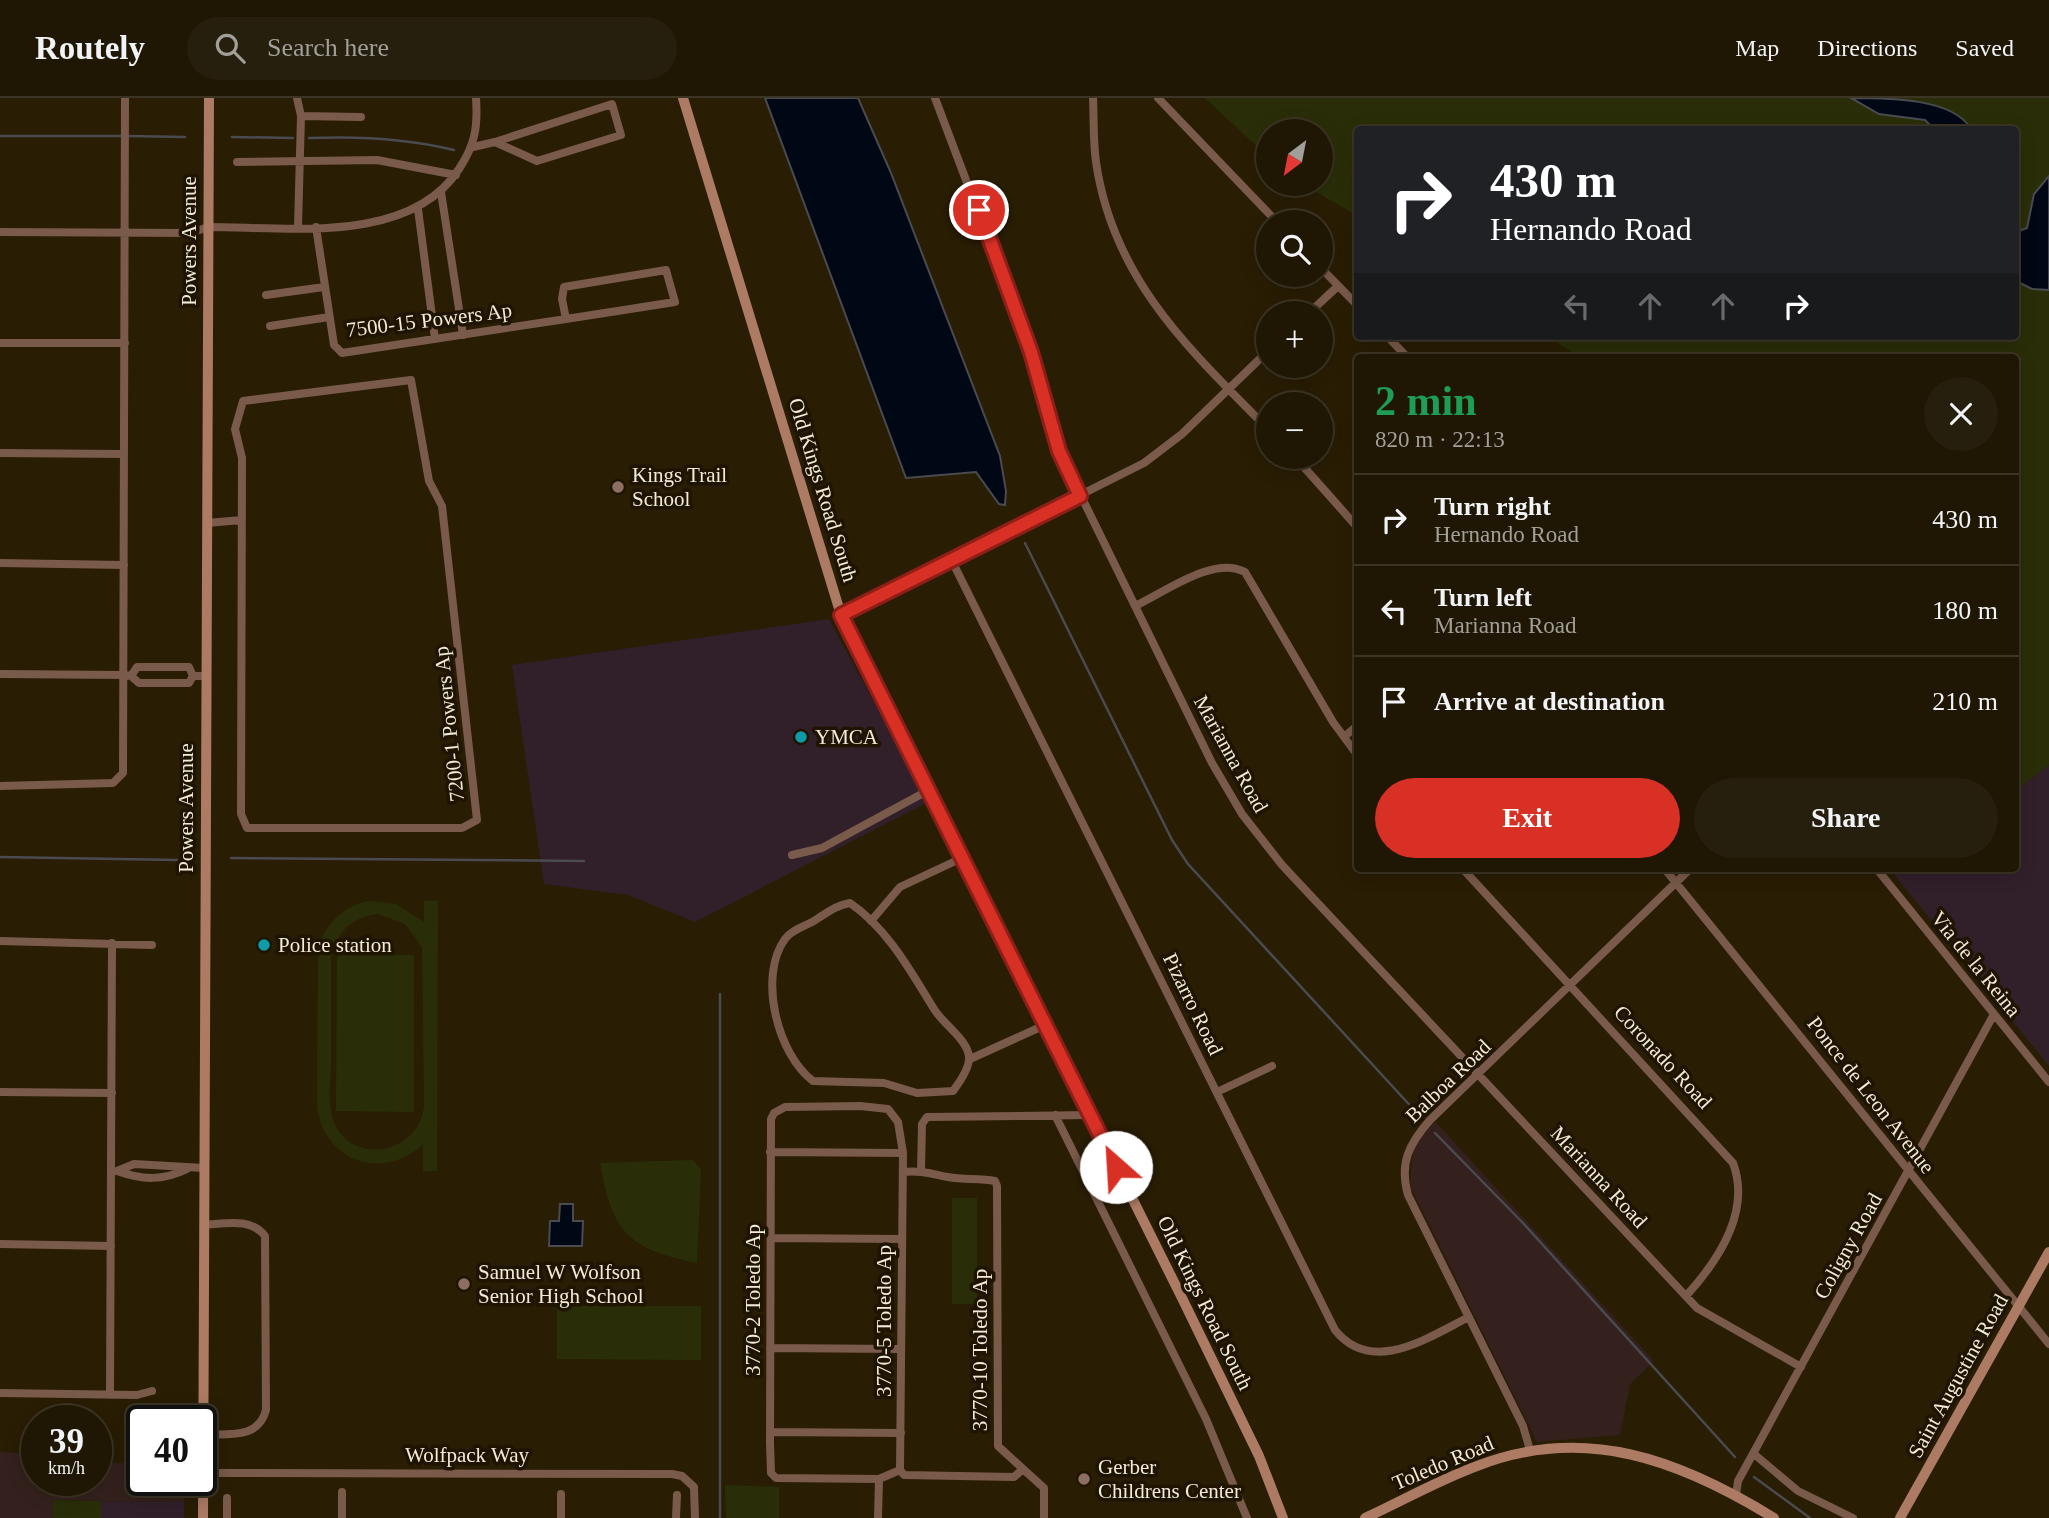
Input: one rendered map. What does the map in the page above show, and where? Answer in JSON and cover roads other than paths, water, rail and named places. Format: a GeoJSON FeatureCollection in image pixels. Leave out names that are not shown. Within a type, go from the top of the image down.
{"type":"FeatureCollection","features":[{"type":"Feature","properties":{"kind":"street"},"geometry":{"type":"LineString","coordinates":[[0,786],[44,787],[118,781],[123,773],[128,676],[124,565],[125,98]]}},
{"type":"Feature","properties":{"kind":"street","name":"Powers Avenue"},"geometry":{"type":"LineString","coordinates":[[203,1405],[209,98]]}},
{"type":"Feature","properties":{"kind":"street"},"geometry":{"type":"LineString","coordinates":[[297,98],[301,116],[298,227]]}},
{"type":"Feature","properties":{"kind":"street"},"geometry":{"type":"LineString","coordinates":[[0,232],[191,233],[208,228],[316,227],[370,223],[418,209],[441,192],[456,175],[473,147],[478,120],[476,98]]}},
{"type":"Feature","properties":{"kind":"street","name":"Old Kings Road South"},"geometry":{"type":"LineString","coordinates":[[683,98],[841,615],[1259,1455],[1283,1518]]}},
{"type":"Feature","properties":{"kind":"street","name":"Marianna Road"},"geometry":{"type":"LineString","coordinates":[[935,98],[1031,352],[1059,451],[1212,763],[1253,829],[1282,865],[1686,1296],[1707,1315],[1801,1367]]}},
{"type":"Feature","properties":{"kind":"street"},"geometry":{"type":"LineString","coordinates":[[1093,98],[1096,160],[1105,206],[1117,240],[1147,296],[1227,391],[1256,418]]}},
{"type":"Feature","properties":{"kind":"street"},"geometry":{"type":"LineString","coordinates":[[1158,98],[1265,210]]}},
{"type":"Feature","properties":{"kind":"street"},"geometry":{"type":"LineString","coordinates":[[473,147],[612,104],[621,135],[537,161],[495,142]]}},
{"type":"Feature","properties":{"kind":"street"},"geometry":{"type":"LineString","coordinates":[[301,116],[362,117]]}},
{"type":"Feature","properties":{"kind":"street"},"geometry":{"type":"LineString","coordinates":[[237,162],[377,160],[456,175]]}},
{"type":"Feature","properties":{"kind":"street"},"geometry":{"type":"LineString","coordinates":[[441,192],[463,335]]}},
{"type":"Feature","properties":{"kind":"street"},"geometry":{"type":"LineString","coordinates":[[418,209],[435,339]]}},
{"type":"Feature","properties":{"kind":"street","name":"7500-15 Powers Ap"},"geometry":{"type":"LineString","coordinates":[[316,227],[334,345],[342,353],[675,303],[666,270],[610,277],[564,287],[562,299],[566,319]]}},
{"type":"Feature","properties":{"kind":"street"},"geometry":{"type":"LineString","coordinates":[[1333,281],[1354,302]]}},
{"type":"Feature","properties":{"kind":"street"},"geometry":{"type":"LineString","coordinates":[[1322,301],[1338,286]]}},
{"type":"Feature","properties":{"kind":"street"},"geometry":{"type":"LineString","coordinates":[[266,295],[324,287]]}},
{"type":"Feature","properties":{"kind":"street"},"geometry":{"type":"LineString","coordinates":[[270,326],[329,317]]}},
{"type":"Feature","properties":{"kind":"street"},"geometry":{"type":"LineString","coordinates":[[1391,340],[1404,354]]}},
{"type":"Feature","properties":{"kind":"street"},"geometry":{"type":"LineString","coordinates":[[0,342],[125,343]]}},
{"type":"Feature","properties":{"kind":"street"},"geometry":{"type":"LineString","coordinates":[[841,615],[1080,496],[1161,451],[1256,363]]}},
{"type":"Feature","properties":{"kind":"street","name":"7200-1 Powers Ap"},"geometry":{"type":"LineString","coordinates":[[411,380],[429,481],[442,506],[478,820],[462,828],[247,828],[241,814],[242,520],[243,458],[236,429],[243,401],[411,380]]}},
{"type":"Feature","properties":{"kind":"street"},"geometry":{"type":"LineString","coordinates":[[0,453],[124,454]]}},
{"type":"Feature","properties":{"kind":"street"},"geometry":{"type":"LineString","coordinates":[[1306,469],[1354,523]]}},
{"type":"Feature","properties":{"kind":"street"},"geometry":{"type":"LineString","coordinates":[[207,523],[242,520]]}},
{"type":"Feature","properties":{"kind":"street","name":"Pizarro Road"},"geometry":{"type":"LineString","coordinates":[[951,559],[1340,1337],[1368,1353],[1387,1354],[1469,1317]]}},
{"type":"Feature","properties":{"kind":"street"},"geometry":{"type":"LineString","coordinates":[[0,564],[124,565]]}},
{"type":"Feature","properties":{"kind":"street"},"geometry":{"type":"LineString","coordinates":[[1135,606],[1213,568],[1230,566],[1245,572],[1354,751]]}},
{"type":"Feature","properties":{"kind":"street"},"geometry":{"type":"LineString","coordinates":[[128,676],[137,667],[189,667],[193,676]]}},
{"type":"Feature","properties":{"kind":"street"},"geometry":{"type":"LineString","coordinates":[[0,674],[128,676],[139,683],[189,683],[193,676]]}},
{"type":"Feature","properties":{"kind":"street"},"geometry":{"type":"LineString","coordinates":[[193,676],[206,676]]}},
{"type":"Feature","properties":{"kind":"street"},"geometry":{"type":"LineString","coordinates":[[1344,737],[1354,728]]}},
{"type":"Feature","properties":{"kind":"street"},"geometry":{"type":"LineString","coordinates":[[792,855],[822,848],[929,790]]}},
{"type":"Feature","properties":{"kind":"street"},"geometry":{"type":"LineString","coordinates":[[871,921],[900,887],[962,858]]}},
{"type":"Feature","properties":{"kind":"street","name":"Coronado Road"},"geometry":{"type":"LineString","coordinates":[[1466,872],[1725,1151],[1737,1174],[1740,1195],[1736,1218],[1704,1276],[1686,1296]]}},
{"type":"Feature","properties":{"kind":"street","name":"Ponce de Leon Avenue"},"geometry":{"type":"LineString","coordinates":[[1668,872],[2049,1344]]}},
{"type":"Feature","properties":{"kind":"street","name":"Balboa Road"},"geometry":{"type":"LineString","coordinates":[[1530,1450],[1522,1426],[1408,1195],[1404,1160],[1415,1137],[1687,872]]}},
{"type":"Feature","properties":{"kind":"street","name":"Via de la Reina"},"geometry":{"type":"LineString","coordinates":[[1879,872],[2049,1082]]}},
{"type":"Feature","properties":{"kind":"street"},"geometry":{"type":"LineString","coordinates":[[970,1059],[967,1050],[935,1011],[922,984],[871,921],[850,903],[839,904],[809,924],[790,932],[784,940],[773,961],[777,1021],[781,1038],[792,1058],[813,1081],[884,1083],[910,1091],[943,1094],[953,1091],[970,1059],[1045,1025]]}},
{"type":"Feature","properties":{"kind":"street"},"geometry":{"type":"LineString","coordinates":[[0,941],[152,945]]}},
{"type":"Feature","properties":{"kind":"street"},"geometry":{"type":"LineString","coordinates":[[110,1395],[114,1171],[113,943]]}},
{"type":"Feature","properties":{"kind":"street","name":"Coligny Road"},"geometry":{"type":"LineString","coordinates":[[1736,1495],[1738,1481],[1910,1172],[1994,1014]]}},
{"type":"Feature","properties":{"kind":"street"},"geometry":{"type":"LineString","coordinates":[[1217,1092],[1272,1066]]}},
{"type":"Feature","properties":{"kind":"street"},"geometry":{"type":"LineString","coordinates":[[0,1092],[112,1093]]}},
{"type":"Feature","properties":{"kind":"street","name":"3770-2 Toledo Ap"},"geometry":{"type":"LineString","coordinates":[[878,1479],[776,1478],[771,1474],[771,1119],[774,1113],[785,1107],[877,1107],[893,1113],[898,1122],[903,1153]]}},
{"type":"Feature","properties":{"kind":"street"},"geometry":{"type":"LineString","coordinates":[[1055,1115],[1206,1419],[1247,1518]]}},
{"type":"Feature","properties":{"kind":"street"},"geometry":{"type":"LineString","coordinates":[[921,1171],[922,1124],[927,1117],[1090,1115]]}},
{"type":"Feature","properties":{"kind":"street"},"geometry":{"type":"LineString","coordinates":[[770,1152],[903,1153],[903,1172]]}},
{"type":"Feature","properties":{"kind":"street"},"geometry":{"type":"LineString","coordinates":[[114,1171],[134,1164],[204,1168]]}},
{"type":"Feature","properties":{"kind":"street"},"geometry":{"type":"LineString","coordinates":[[114,1171],[132,1177],[167,1178],[187,1169]]}},
{"type":"Feature","properties":{"kind":"street","name":"3770-10 Toledo Ap"},"geometry":{"type":"LineString","coordinates":[[903,1172],[921,1171],[948,1177],[995,1181],[998,1447],[1023,1469]]}},
{"type":"Feature","properties":{"kind":"street","name":"3770-5 Toledo Ap"},"geometry":{"type":"LineString","coordinates":[[901,1470],[903,1172]]}},
{"type":"Feature","properties":{"kind":"street"},"geometry":{"type":"LineString","coordinates":[[204,1225],[247,1223],[265,1236],[264,1419],[250,1433],[217,1434]]}},
{"type":"Feature","properties":{"kind":"street"},"geometry":{"type":"LineString","coordinates":[[771,1238],[902,1239]]}},
{"type":"Feature","properties":{"kind":"street"},"geometry":{"type":"LineString","coordinates":[[0,1244],[111,1246]]}},
{"type":"Feature","properties":{"kind":"street","name":"Saint Augustine Road"},"geometry":{"type":"LineString","coordinates":[[1900,1518],[2049,1252]]}},
{"type":"Feature","properties":{"kind":"street"},"geometry":{"type":"LineString","coordinates":[[770,1348],[901,1349]]}},
{"type":"Feature","properties":{"kind":"street"},"geometry":{"type":"LineString","coordinates":[[0,1393],[137,1395],[152,1391]]}},
{"type":"Feature","properties":{"kind":"street"},"geometry":{"type":"LineString","coordinates":[[770,1432],[901,1433]]}},
{"type":"Feature","properties":{"kind":"street","name":"Toledo Road"},"geometry":{"type":"LineString","coordinates":[[1365,1518],[1475,1466],[1530,1450],[1572,1447],[1623,1452],[1668,1464],[1736,1495],[1774,1518]]}},
{"type":"Feature","properties":{"kind":"street"},"geometry":{"type":"LineString","coordinates":[[1754,1454],[1798,1491],[1853,1518]]}},
{"type":"Feature","properties":{"kind":"street"},"geometry":{"type":"LineString","coordinates":[[878,1518],[878,1479],[901,1470],[904,1475],[1014,1477],[1023,1469],[1044,1488],[1044,1518]]}},
{"type":"Feature","properties":{"kind":"street","name":"Wolfpack Way"},"geometry":{"type":"LineString","coordinates":[[217,1473],[672,1474],[682,1476],[694,1487],[695,1518]]}},
{"type":"Feature","properties":{"kind":"street"},"geometry":{"type":"LineString","coordinates":[[342,1492],[342,1518]]}},
{"type":"Feature","properties":{"kind":"street"},"geometry":{"type":"LineString","coordinates":[[561,1494],[561,1518]]}},
{"type":"Feature","properties":{"kind":"street"},"geometry":{"type":"LineString","coordinates":[[676,1518],[677,1495]]}},
{"type":"Feature","properties":{"kind":"street","name":"Powers Avenue"},"geometry":{"type":"LineString","coordinates":[[203,1496],[203,1518]]}},
{"type":"Feature","properties":{"kind":"street"},"geometry":{"type":"LineString","coordinates":[[227,1498],[227,1518]]}},
{"type":"Feature","properties":{"kind":"waterway"},"geometry":{"type":"LineString","coordinates":[[0,136],[122,136]]}},
{"type":"Feature","properties":{"kind":"waterway"},"geometry":{"type":"LineString","coordinates":[[128,136],[185,137]]}},
{"type":"Feature","properties":{"kind":"waterway"},"geometry":{"type":"LineString","coordinates":[[232,137],[293,138]]}},
{"type":"Feature","properties":{"kind":"waterway"},"geometry":{"type":"LineString","coordinates":[[309,138],[382,139],[454,150]]}},
{"type":"Feature","properties":{"kind":"waterway"},"geometry":{"type":"LineString","coordinates":[[1025,543],[1172,840],[1188,864],[1417,1113]]}},
{"type":"Feature","properties":{"kind":"waterway"},"geometry":{"type":"LineString","coordinates":[[0,857],[177,860]]}},
{"type":"Feature","properties":{"kind":"waterway"},"geometry":{"type":"LineString","coordinates":[[231,858],[584,861]]}},
{"type":"Feature","properties":{"kind":"waterway"},"geometry":{"type":"LineString","coordinates":[[720,994],[720,1518]]}},
{"type":"Feature","properties":{"kind":"waterway"},"geometry":{"type":"LineString","coordinates":[[1435,1133],[1522,1222],[1735,1457]]}},
{"type":"Feature","properties":{"kind":"waterway"},"geometry":{"type":"LineString","coordinates":[[1754,1477],[1810,1518]]}},
{"type":"Feature","properties":{"kind":"place","name":"Kings Trail School"},"geometry":{"type":"Point","coordinates":[618,487]}},
{"type":"Feature","properties":{"kind":"place","name":"YMCA"},"geometry":{"type":"Point","coordinates":[801,737]}},
{"type":"Feature","properties":{"kind":"place","name":"Police station"},"geometry":{"type":"Point","coordinates":[264,945]}},
{"type":"Feature","properties":{"kind":"place","name":"Samuel W Wolfson Senior High School"},"geometry":{"type":"Point","coordinates":[464,1284]}},
{"type":"Feature","properties":{"kind":"place","name":"Gerber Childrens Center"},"geometry":{"type":"Point","coordinates":[1084,1479]}}]}
